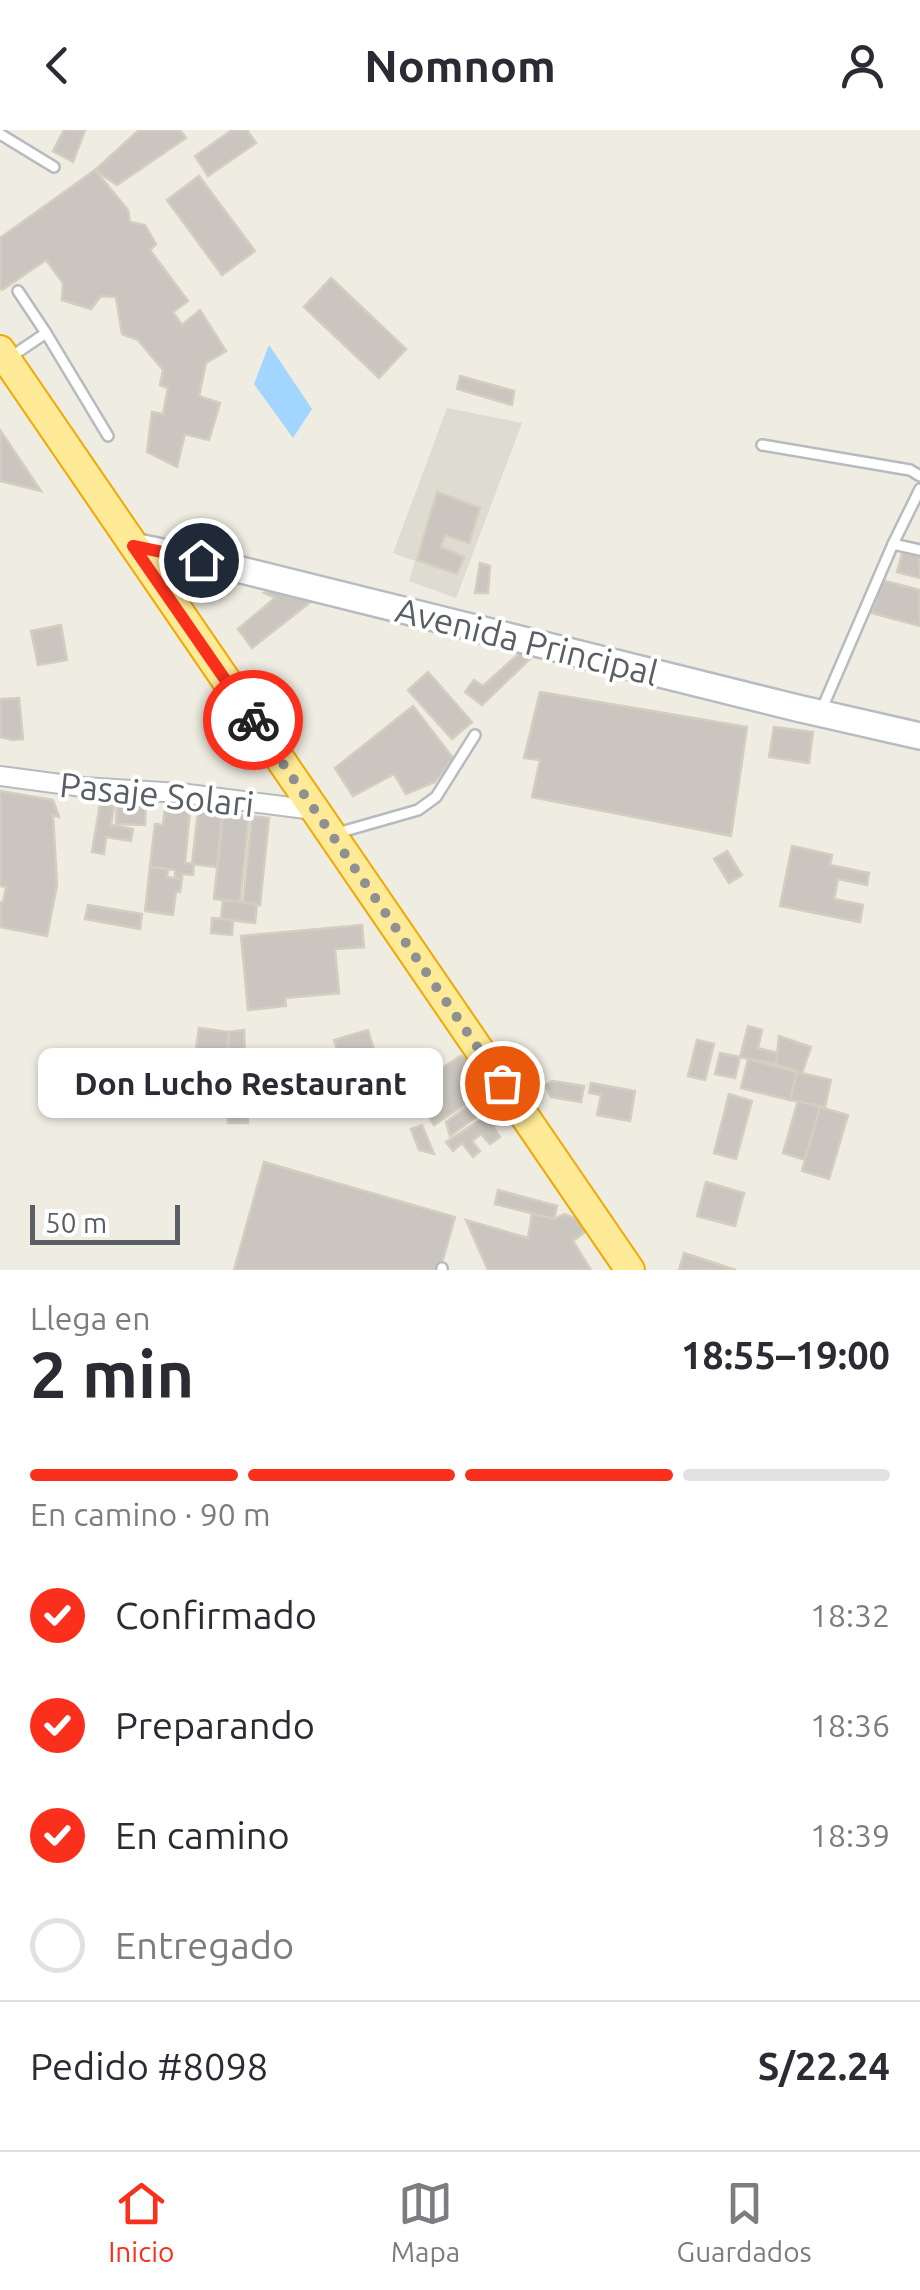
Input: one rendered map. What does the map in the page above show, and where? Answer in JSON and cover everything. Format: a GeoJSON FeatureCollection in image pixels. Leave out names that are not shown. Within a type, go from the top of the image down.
{"type":"FeatureCollection","features":[{"type":"Feature","properties":{"kind":"highway"},"geometry":{"type":"LineString","coordinates":[[3,355],[630,1270]]}},
{"type":"Feature","properties":{"kind":"main road","name":"Avenida Principal"},"geometry":{"type":"LineString","coordinates":[[133,546],[920,736]]}},
{"type":"Feature","properties":{"kind":"street","name":"Pasaje Solari"},"geometry":{"type":"LineString","coordinates":[[0,776],[314,810]]}},
{"type":"Feature","properties":{"kind":"lane"},"geometry":{"type":"LineString","coordinates":[[0,134],[54,167]]}},
{"type":"Feature","properties":{"kind":"lane"},"geometry":{"type":"LineString","coordinates":[[18,292],[108,436]]}},
{"type":"Feature","properties":{"kind":"lane"},"geometry":{"type":"LineString","coordinates":[[3,355],[46,333]]}},
{"type":"Feature","properties":{"kind":"lane"},"geometry":{"type":"LineString","coordinates":[[762,445],[910,470],[920,476]]}},
{"type":"Feature","properties":{"kind":"lane"},"geometry":{"type":"LineString","coordinates":[[820,714],[920,489]]}},
{"type":"Feature","properties":{"kind":"lane"},"geometry":{"type":"LineString","coordinates":[[894,544],[920,550]]}},
{"type":"Feature","properties":{"kind":"lane"},"geometry":{"type":"LineString","coordinates":[[332,834],[418,810],[436,797],[474,735]]}},
{"type":"Feature","properties":{"kind":"shaded area"},"geometry":{"type":"Polygon","coordinates":[[[447,408],[522,423],[456,598],[409,581],[415,561],[393,553],[447,408]]]}},
{"type":"Feature","properties":{"kind":"water"},"geometry":{"type":"Polygon","coordinates":[[[269,345],[312,409],[293,438],[254,384],[269,345]]]}},
{"type":"Feature","properties":{"kind":"building"},"geometry":{"type":"Polygon","coordinates":[[[64,130],[85,130],[73,162],[53,151],[64,130]]]}},
{"type":"Feature","properties":{"kind":"building"},"geometry":{"type":"Polygon","coordinates":[[[139,130],[180,130],[186,138],[117,185],[95,170],[139,130]]]}},
{"type":"Feature","properties":{"kind":"building"},"geometry":{"type":"Polygon","coordinates":[[[232,130],[247,130],[256,143],[208,176],[195,156],[232,130]]]}},
{"type":"Feature","properties":{"kind":"building"},"geometry":{"type":"Polygon","coordinates":[[[95,170],[128,210],[130,222],[145,225],[156,244],[150,250],[188,301],[173,312],[182,325],[200,310],[226,351],[206,363],[199,396],[220,403],[209,440],[185,434],[177,467],[147,452],[152,412],[163,414],[168,388],[160,385],[163,370],[138,340],[122,334],[116,297],[101,296],[91,309],[62,300],[63,283],[46,260],[2,290],[0,287],[0,238],[95,170]]]}},
{"type":"Feature","properties":{"kind":"building"},"geometry":{"type":"Polygon","coordinates":[[[199,176],[255,251],[222,275],[167,200],[199,176]]]}},
{"type":"Feature","properties":{"kind":"building"},"geometry":{"type":"Polygon","coordinates":[[[331,278],[406,349],[379,378],[304,307],[331,278]]]}},
{"type":"Feature","properties":{"kind":"building"},"geometry":{"type":"Polygon","coordinates":[[[460,376],[514,391],[512,405],[457,389],[460,376]]]}},
{"type":"Feature","properties":{"kind":"building"},"geometry":{"type":"Polygon","coordinates":[[[0,430],[41,491],[0,481],[0,430]]]}},
{"type":"Feature","properties":{"kind":"building"},"geometry":{"type":"Polygon","coordinates":[[[437,492],[480,508],[469,543],[445,535],[441,547],[464,557],[457,574],[417,560],[437,492]]]}},
{"type":"Feature","properties":{"kind":"building"},"geometry":{"type":"Polygon","coordinates":[[[903,550],[920,554],[920,578],[897,572],[903,550]]]}},
{"type":"Feature","properties":{"kind":"building"},"geometry":{"type":"Polygon","coordinates":[[[480,563],[490,566],[488,593],[475,593],[480,563]]]}},
{"type":"Feature","properties":{"kind":"building"},"geometry":{"type":"Polygon","coordinates":[[[881,580],[920,590],[920,626],[872,613],[881,580]]]}},
{"type":"Feature","properties":{"kind":"building"},"geometry":{"type":"Polygon","coordinates":[[[278,586],[318,596],[252,648],[238,629],[275,598],[264,593],[278,586]]]}},
{"type":"Feature","properties":{"kind":"building"},"geometry":{"type":"Polygon","coordinates":[[[61,625],[67,660],[38,665],[31,631],[61,625]]]}},
{"type":"Feature","properties":{"kind":"building"},"geometry":{"type":"Polygon","coordinates":[[[525,648],[532,657],[482,705],[465,692],[474,680],[483,686],[525,648]]]}},
{"type":"Feature","properties":{"kind":"building"},"geometry":{"type":"Polygon","coordinates":[[[428,672],[472,722],[452,739],[408,690],[428,672]]]}},
{"type":"Feature","properties":{"kind":"building"},"geometry":{"type":"Polygon","coordinates":[[[540,692],[747,727],[731,836],[532,797],[540,760],[524,758],[540,692]]]}},
{"type":"Feature","properties":{"kind":"building"},"geometry":{"type":"Polygon","coordinates":[[[19,698],[23,739],[0,737],[0,699],[19,698]]]}},
{"type":"Feature","properties":{"kind":"building"},"geometry":{"type":"Polygon","coordinates":[[[413,706],[453,758],[435,782],[406,794],[394,774],[353,796],[335,768],[413,706]]]}},
{"type":"Feature","properties":{"kind":"building"},"geometry":{"type":"Polygon","coordinates":[[[774,727],[813,732],[809,763],[769,757],[774,727]]]}},
{"type":"Feature","properties":{"kind":"building"},"geometry":{"type":"Polygon","coordinates":[[[0,791],[53,800],[59,817],[53,815],[57,885],[47,936],[0,927],[0,902],[6,887],[0,886],[0,791]]]}},
{"type":"Feature","properties":{"kind":"building"},"geometry":{"type":"Polygon","coordinates":[[[117,798],[146,799],[145,825],[116,824],[117,798]]]}},
{"type":"Feature","properties":{"kind":"building"},"geometry":{"type":"Polygon","coordinates":[[[100,804],[114,806],[111,825],[133,829],[131,841],[106,837],[104,854],[92,852],[100,804]]]}},
{"type":"Feature","properties":{"kind":"building"},"geometry":{"type":"Polygon","coordinates":[[[165,807],[190,810],[185,863],[194,864],[193,875],[182,874],[182,879],[175,878],[175,870],[150,867],[155,824],[163,825],[165,807]]]}},
{"type":"Feature","properties":{"kind":"building"},"geometry":{"type":"Polygon","coordinates":[[[198,811],[223,813],[217,867],[192,864],[198,811]]]}},
{"type":"Feature","properties":{"kind":"building"},"geometry":{"type":"Polygon","coordinates":[[[223,813],[249,816],[240,902],[214,899],[223,813]]]}},
{"type":"Feature","properties":{"kind":"building"},"geometry":{"type":"Polygon","coordinates":[[[252,816],[269,818],[260,905],[243,903],[252,816]]]}},
{"type":"Feature","properties":{"kind":"building"},"geometry":{"type":"Polygon","coordinates":[[[792,846],[832,855],[830,865],[869,873],[867,885],[838,879],[834,899],[863,905],[860,922],[780,906],[792,846]]]}},
{"type":"Feature","properties":{"kind":"building"},"geometry":{"type":"Polygon","coordinates":[[[727,851],[742,875],[729,883],[714,859],[727,851]]]}},
{"type":"Feature","properties":{"kind":"building"},"geometry":{"type":"Polygon","coordinates":[[[150,867],[168,869],[167,877],[182,879],[173,915],[145,911],[150,867]]]}},
{"type":"Feature","properties":{"kind":"building"},"geometry":{"type":"Polygon","coordinates":[[[223,900],[257,904],[255,923],[221,919],[223,900]]]}},
{"type":"Feature","properties":{"kind":"building"},"geometry":{"type":"Polygon","coordinates":[[[88,905],[142,914],[140,929],[85,919],[88,905]]]}},
{"type":"Feature","properties":{"kind":"building"},"geometry":{"type":"Polygon","coordinates":[[[212,918],[233,920],[232,935],[211,933],[212,918]]]}},
{"type":"Feature","properties":{"kind":"building"},"geometry":{"type":"Polygon","coordinates":[[[362,925],[364,947],[335,949],[339,993],[285,998],[286,1006],[248,1010],[241,936],[362,925]]]}},
{"type":"Feature","properties":{"kind":"building"},"geometry":{"type":"Polygon","coordinates":[[[748,1026],[762,1030],[758,1048],[778,1053],[776,1064],[740,1057],[748,1026]]]}},
{"type":"Feature","properties":{"kind":"building"},"geometry":{"type":"Polygon","coordinates":[[[199,1028],[229,1032],[218,1116],[188,1104],[199,1028]]]}},
{"type":"Feature","properties":{"kind":"building"},"geometry":{"type":"Polygon","coordinates":[[[244,1030],[248,1123],[228,1123],[229,1032],[244,1030]]]}},
{"type":"Feature","properties":{"kind":"building"},"geometry":{"type":"Polygon","coordinates":[[[368,1030],[382,1077],[341,1089],[333,1065],[341,1062],[334,1040],[368,1030]]]}},
{"type":"Feature","properties":{"kind":"building"},"geometry":{"type":"Polygon","coordinates":[[[779,1036],[811,1047],[802,1073],[776,1064],[779,1036]]]}},
{"type":"Feature","properties":{"kind":"building"},"geometry":{"type":"Polygon","coordinates":[[[697,1040],[714,1044],[705,1080],[688,1076],[697,1040]]]}},
{"type":"Feature","properties":{"kind":"building"},"geometry":{"type":"Polygon","coordinates":[[[720,1053],[740,1057],[735,1078],[715,1074],[720,1053]]]}},
{"type":"Feature","properties":{"kind":"building"},"geometry":{"type":"Polygon","coordinates":[[[460,1056],[471,1059],[482,1071],[476,1081],[482,1093],[434,1125],[410,1090],[460,1056]]]}},
{"type":"Feature","properties":{"kind":"building"},"geometry":{"type":"Polygon","coordinates":[[[748,1059],[797,1072],[790,1100],[741,1088],[748,1059]]]}},
{"type":"Feature","properties":{"kind":"building"},"geometry":{"type":"Polygon","coordinates":[[[797,1072],[831,1080],[825,1107],[790,1100],[797,1072]]]}},
{"type":"Feature","properties":{"kind":"building"},"geometry":{"type":"Polygon","coordinates":[[[406,1074],[420,1105],[399,1114],[385,1083],[406,1074]]]}},
{"type":"Feature","properties":{"kind":"building"},"geometry":{"type":"Polygon","coordinates":[[[552,1081],[584,1086],[581,1102],[551,1097],[545,1085],[552,1081]]]}},
{"type":"Feature","properties":{"kind":"building"},"geometry":{"type":"Polygon","coordinates":[[[591,1083],[635,1091],[630,1121],[597,1115],[601,1095],[589,1093],[591,1083]]]}},
{"type":"Feature","properties":{"kind":"building"},"geometry":{"type":"Polygon","coordinates":[[[729,1094],[752,1101],[736,1159],[714,1153],[729,1094]]]}},
{"type":"Feature","properties":{"kind":"building"},"geometry":{"type":"Polygon","coordinates":[[[479,1098],[487,1109],[450,1136],[446,1122],[479,1098]]]}},
{"type":"Feature","properties":{"kind":"building"},"geometry":{"type":"Polygon","coordinates":[[[798,1101],[820,1107],[805,1160],[783,1153],[798,1101]]]}},
{"type":"Feature","properties":{"kind":"building"},"geometry":{"type":"Polygon","coordinates":[[[820,1107],[848,1115],[829,1179],[802,1171],[820,1107]]]}},
{"type":"Feature","properties":{"kind":"building"},"geometry":{"type":"Polygon","coordinates":[[[494,1111],[501,1120],[493,1127],[500,1137],[490,1144],[481,1134],[472,1141],[480,1151],[473,1157],[462,1143],[453,1151],[446,1142],[494,1111]]]}},
{"type":"Feature","properties":{"kind":"building"},"geometry":{"type":"Polygon","coordinates":[[[422,1125],[434,1154],[419,1150],[411,1129],[422,1125]]]}},
{"type":"Feature","properties":{"kind":"building"},"geometry":{"type":"Polygon","coordinates":[[[264,1162],[455,1217],[440,1270],[234,1270],[264,1162]]]}},
{"type":"Feature","properties":{"kind":"building"},"geometry":{"type":"Polygon","coordinates":[[[706,1182],[744,1193],[735,1226],[697,1216],[706,1182]]]}},
{"type":"Feature","properties":{"kind":"building"},"geometry":{"type":"Polygon","coordinates":[[[498,1190],[557,1206],[554,1219],[495,1204],[498,1190]]]}},
{"type":"Feature","properties":{"kind":"building"},"geometry":{"type":"Polygon","coordinates":[[[532,1214],[554,1219],[565,1214],[593,1226],[573,1241],[591,1270],[488,1270],[466,1220],[528,1238],[532,1214]]]}},
{"type":"Feature","properties":{"kind":"building"},"geometry":{"type":"Polygon","coordinates":[[[684,1253],[736,1270],[679,1270],[684,1253]]]}},
{"type":"Feature","properties":{"kind":"way so far"},"geometry":{"type":"LineString","coordinates":[[253,720],[502,1083]]}},
{"type":"Feature","properties":{"kind":"place","name":"Don Lucho Restaurant"},"geometry":{"type":"Point","coordinates":[502,1083]}},
{"type":"Feature","properties":{"kind":"route"},"geometry":{"type":"LineString","coordinates":[[201,560],[133,546],[253,720]]}}]}
